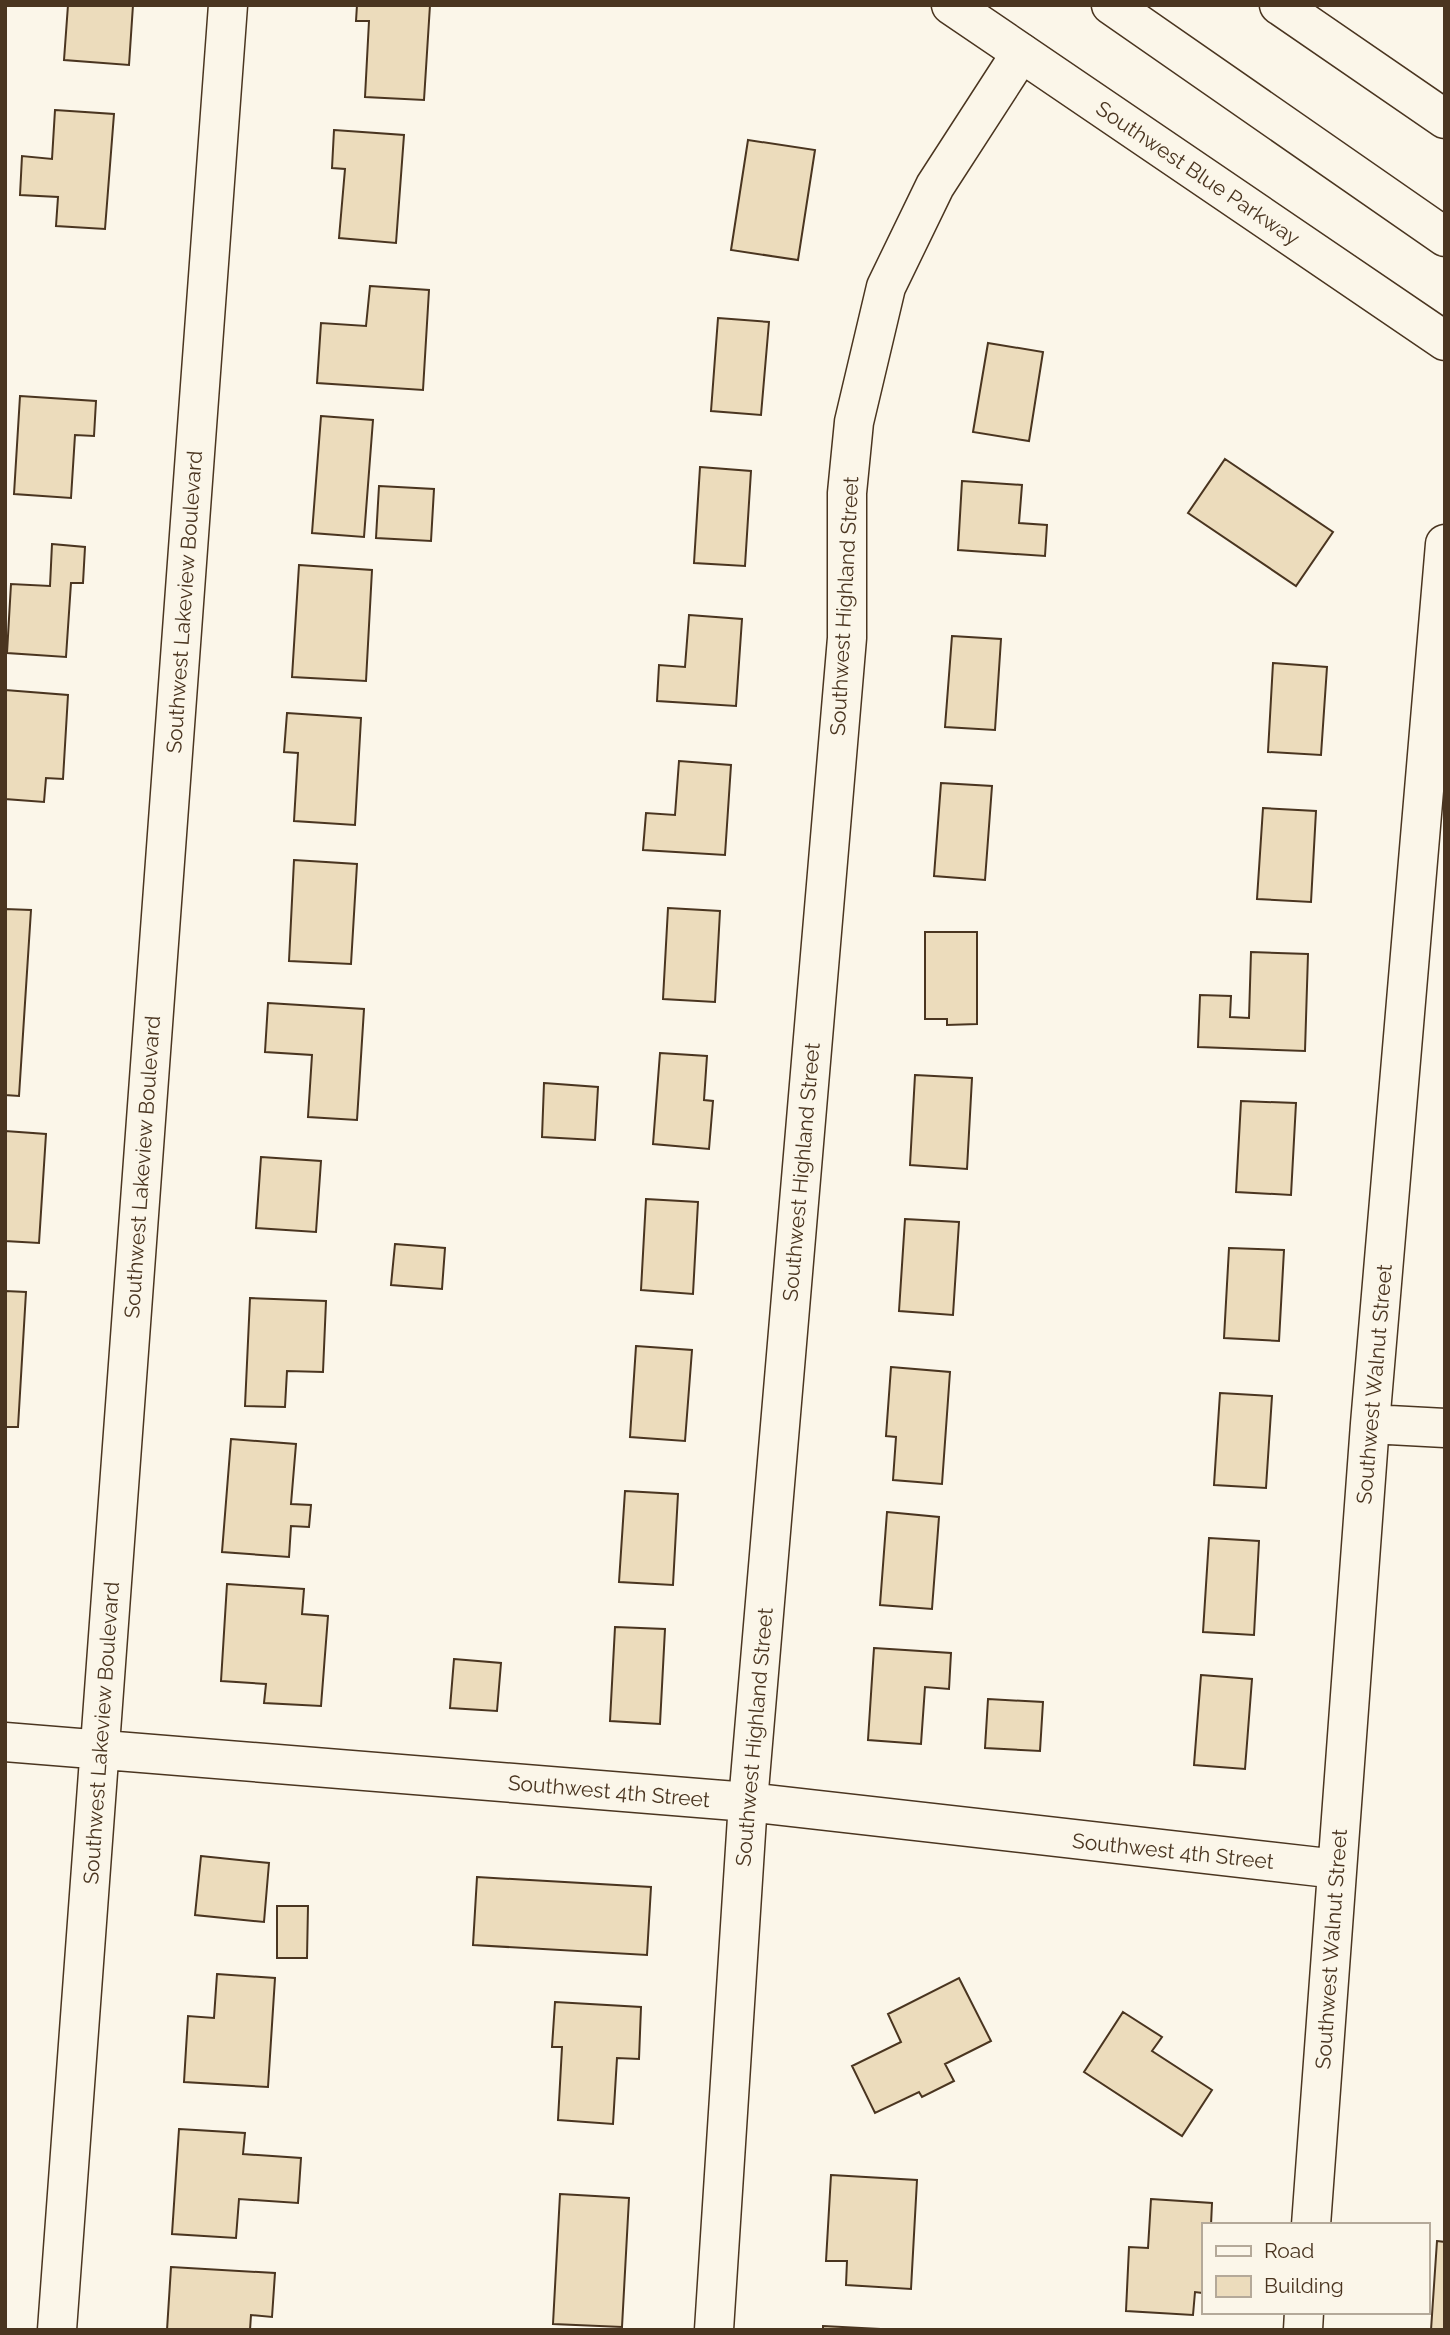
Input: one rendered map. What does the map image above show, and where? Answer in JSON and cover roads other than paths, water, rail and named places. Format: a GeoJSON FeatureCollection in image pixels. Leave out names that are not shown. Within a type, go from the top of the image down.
{"type":"FeatureCollection","features":[{"type":"Feature","properties":{"kind":"main road","name":"Southwest Lakeview Boulevard"},"geometry":{"type":"LineString","coordinates":[[57,2330],[228,5]]}},
{"type":"Feature","properties":{"kind":"main road","name":"Southwest Blue Parkway"},"geometry":{"type":"LineString","coordinates":[[951,5],[1445,341]]}},
{"type":"Feature","properties":{"kind":"main road"},"geometry":{"type":"LineString","coordinates":[[1111,5],[1445,237]]}},
{"type":"Feature","properties":{"kind":"main road"},"geometry":{"type":"LineString","coordinates":[[1279,5],[1445,119]]}},
{"type":"Feature","properties":{"kind":"main road","name":"Southwest Highland Street"},"geometry":{"type":"LineString","coordinates":[[715,2330],[748,1802],[847,638],[846,528],[854,422],[886,288],[935,186],[1021,53]]}},
{"type":"Feature","properties":{"kind":"main road","name":"Southwest Walnut Street"},"geometry":{"type":"LineString","coordinates":[[1311,2223],[1370,1424],[1445,544]]}},
{"type":"Feature","properties":{"kind":"main road"},"geometry":{"type":"LineString","coordinates":[[1370,1424],[1445,1429]]}},
{"type":"Feature","properties":{"kind":"main road","name":"Southwest 4th Street"},"geometry":{"type":"LineString","coordinates":[[5,1742],[748,1802],[1337,1869]]}}]}
